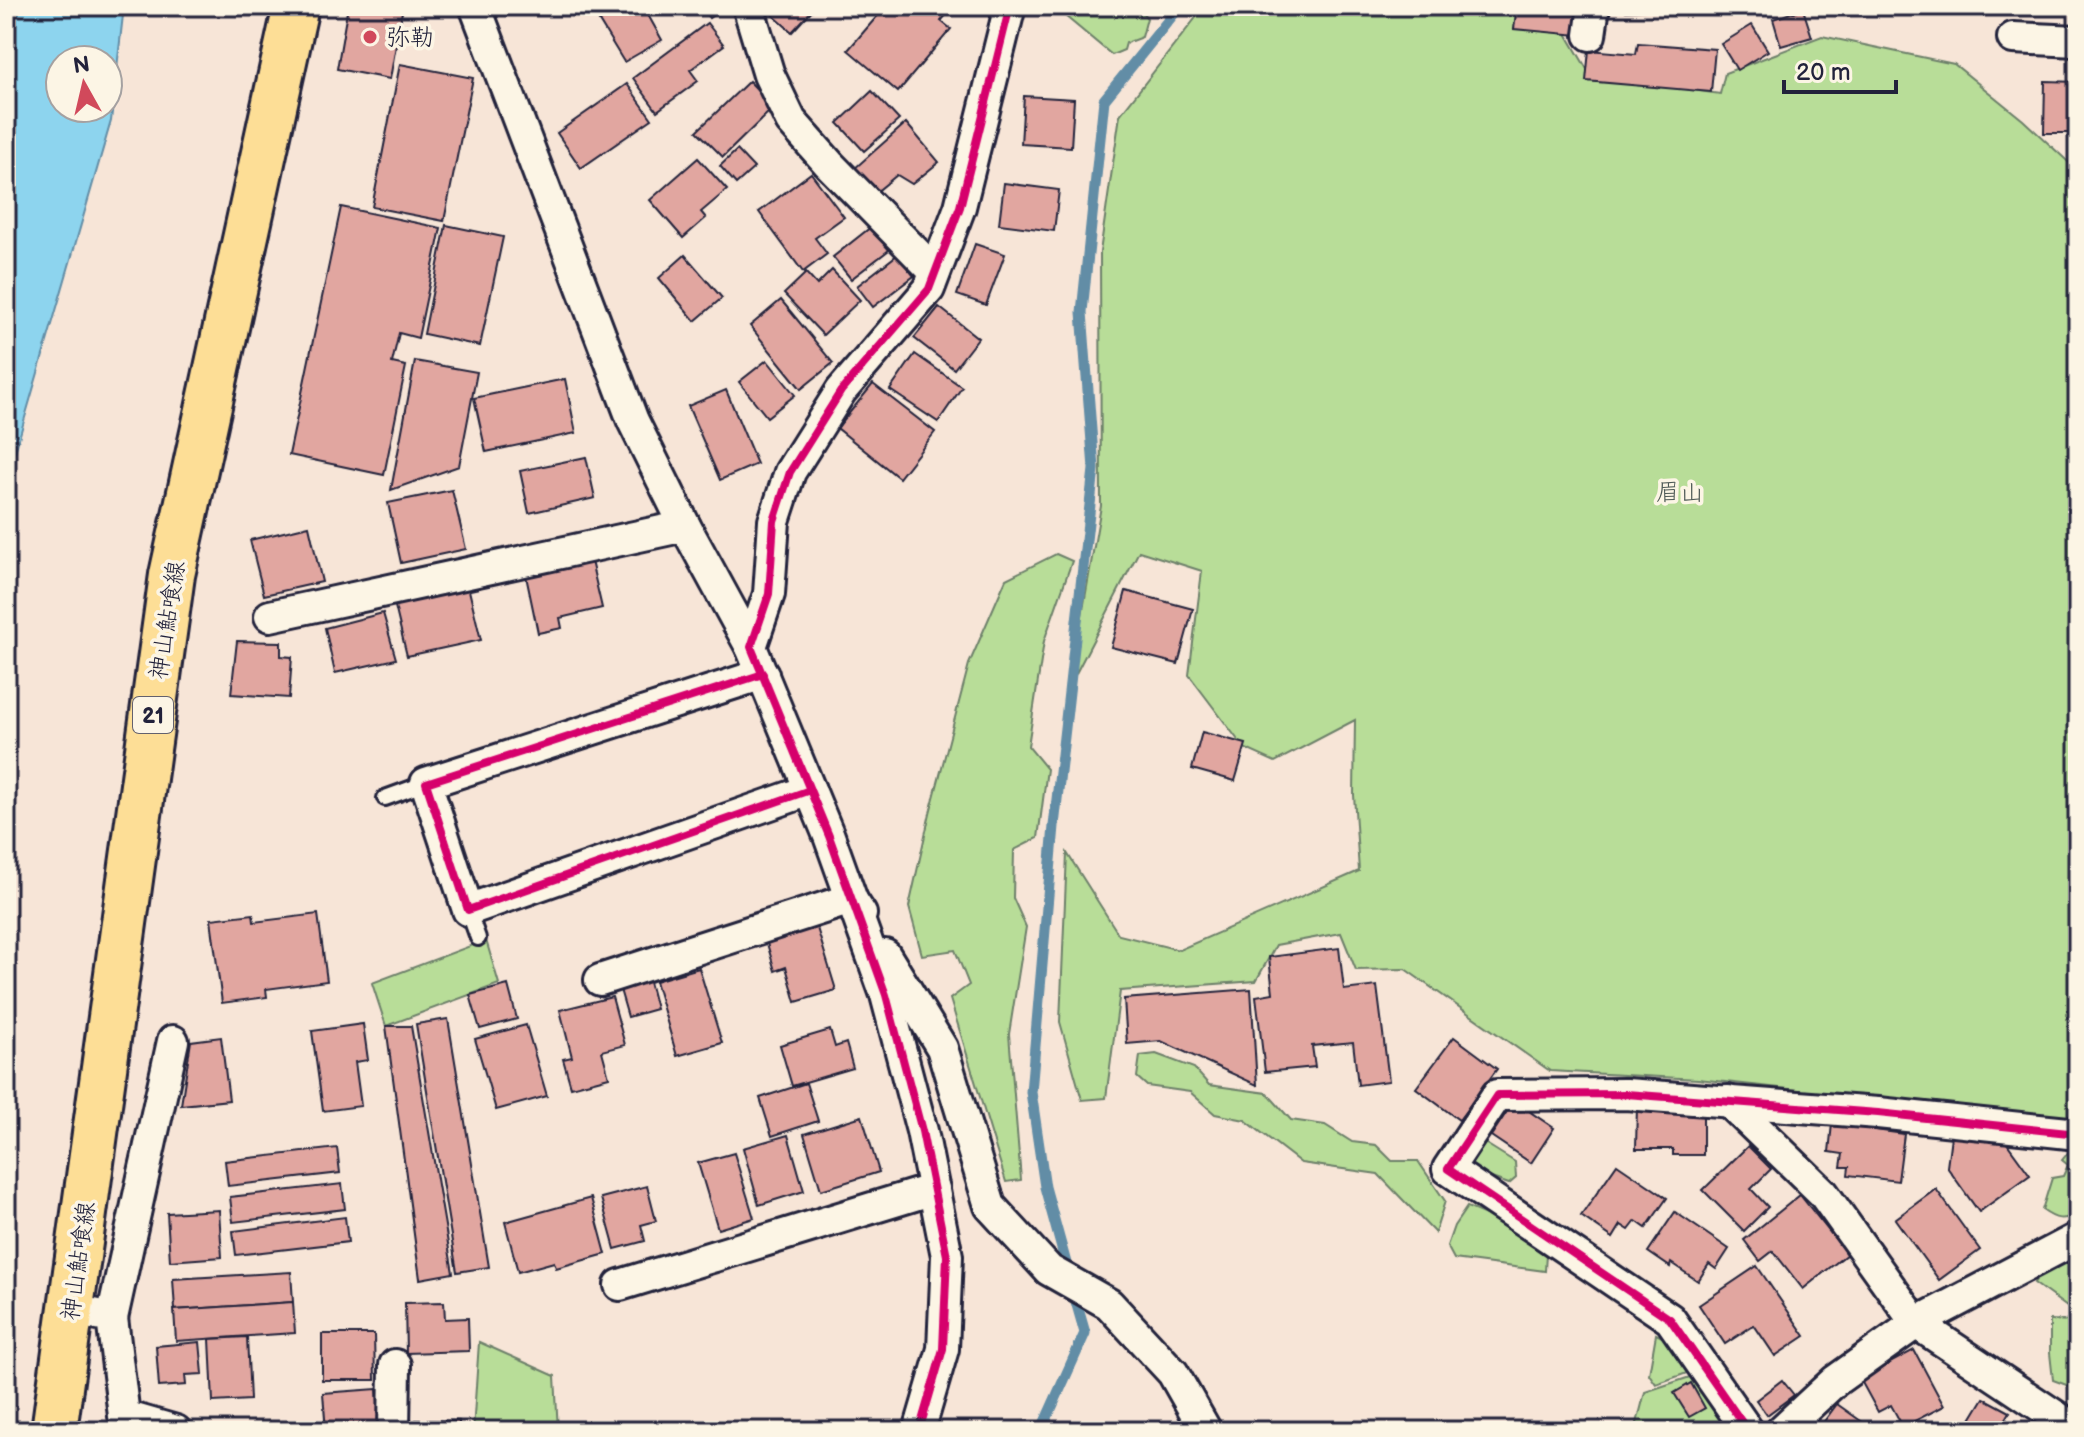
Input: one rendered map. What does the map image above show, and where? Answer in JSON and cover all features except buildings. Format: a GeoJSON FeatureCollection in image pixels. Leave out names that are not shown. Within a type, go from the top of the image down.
{"type":"FeatureCollection","features":[{"type":"Feature","properties":{"kind":"main road","name":"神山鮎喰線"},"geometry":{"type":"LineString","coordinates":[[54,1431],[91,1314],[172,575],[296,6]]}},
{"type":"Feature","properties":{"kind":"street"},"geometry":{"type":"LineString","coordinates":[[475,6],[633,421],[757,660],[810,790],[886,995],[922,1131],[947,1256],[943,1349],[919,1431]]}},
{"type":"Feature","properties":{"kind":"street"},"geometry":{"type":"LineString","coordinates":[[748,6],[769,75],[791,121],[935,272]]}},
{"type":"Feature","properties":{"kind":"street"},"geometry":{"type":"LineString","coordinates":[[757,660],[769,594],[774,521],[790,472],[841,391],[929,289],[960,207],[1010,6]]}},
{"type":"Feature","properties":{"kind":"street"},"geometry":{"type":"LineString","coordinates":[[2013,38],[2078,41]]}},
{"type":"Feature","properties":{"kind":"street"},"geometry":{"type":"LineString","coordinates":[[270,616],[685,526]]}},
{"type":"Feature","properties":{"kind":"street"},"geometry":{"type":"LineString","coordinates":[[757,660],[426,783],[473,924],[810,790]]}},
{"type":"Feature","properties":{"kind":"street"},"geometry":{"type":"LineString","coordinates":[[600,980],[851,899]]}},
{"type":"Feature","properties":{"kind":"street"},"geometry":{"type":"LineString","coordinates":[[851,899],[942,1048],[990,1206],[1049,1270],[1109,1304],[1173,1373],[1206,1431]]}},
{"type":"Feature","properties":{"kind":"street"},"geometry":{"type":"LineString","coordinates":[[173,1041],[91,1314],[123,1423],[176,1431]]}},
{"type":"Feature","properties":{"kind":"street"},"geometry":{"type":"LineString","coordinates":[[1748,1431],[1670,1319],[1448,1169],[1497,1095],[1626,1094],[1878,1113],[2078,1134]]}},
{"type":"Feature","properties":{"kind":"street"},"geometry":{"type":"LineString","coordinates":[[1728,1101],[1823,1193],[1916,1323],[2078,1431]]}},
{"type":"Feature","properties":{"kind":"street"},"geometry":{"type":"LineString","coordinates":[[620,1285],[934,1189]]}},
{"type":"Feature","properties":{"kind":"street"},"geometry":{"type":"LineString","coordinates":[[1781,1431],[1835,1381],[1916,1323],[2078,1238]]}},
{"type":"Feature","properties":{"kind":"street"},"geometry":{"type":"LineString","coordinates":[[394,1431],[395,1365]]}},
{"type":"Feature","properties":{"kind":"lane"},"geometry":{"type":"LineString","coordinates":[[385,798],[426,783]]}},
{"type":"Feature","properties":{"kind":"green space"},"geometry":{"type":"Polygon","coordinates":[[[1053,6],[1137,6],[1147,18],[1142,37],[1126,43],[1124,50],[1112,55],[1053,6]]]}},
{"type":"Feature","properties":{"kind":"green space","name":"眉山"},"geometry":{"type":"Polygon","coordinates":[[[1205,6],[1550,6],[1591,76],[1720,94],[1725,73],[1822,36],[1954,64],[2023,120],[2078,171],[2078,1121],[1698,1079],[1550,1071],[1405,969],[1356,970],[1341,933],[1276,945],[1256,981],[1120,991],[1106,1098],[1082,1100],[1060,1022],[1067,853],[1119,935],[1179,950],[1359,871],[1354,795],[1355,720],[1275,762],[1244,748],[1189,675],[1202,571],[1139,551],[1070,685],[1101,506],[1100,252],[1120,115],[1205,6]]]}},
{"type":"Feature","properties":{"kind":"green space"},"geometry":{"type":"Polygon","coordinates":[[[1056,554],[1072,561],[1044,641],[1028,746],[1047,769],[1038,838],[1014,850],[1013,898],[1026,927],[1009,1034],[1021,1180],[1006,1182],[950,999],[969,985],[955,950],[922,955],[909,907],[969,664],[1006,579],[1056,554]]]}},
{"type":"Feature","properties":{"kind":"green space"},"geometry":{"type":"Polygon","coordinates":[[[486,940],[499,984],[386,1026],[372,983],[486,940]]]}},
{"type":"Feature","properties":{"kind":"green space"},"geometry":{"type":"Polygon","coordinates":[[[1156,1054],[1194,1068],[1209,1085],[1267,1093],[1291,1120],[1325,1125],[1352,1142],[1376,1145],[1392,1161],[1418,1161],[1445,1201],[1435,1233],[1378,1174],[1301,1163],[1245,1120],[1215,1114],[1190,1092],[1147,1086],[1137,1077],[1140,1056],[1156,1054]]]}},
{"type":"Feature","properties":{"kind":"green space"},"geometry":{"type":"Polygon","coordinates":[[[1483,1142],[1515,1162],[1516,1178],[1509,1184],[1471,1171],[1469,1158],[1483,1142]]]}},
{"type":"Feature","properties":{"kind":"green space"},"geometry":{"type":"Polygon","coordinates":[[[2071,1149],[2078,1158],[2078,1214],[2059,1218],[2042,1210],[2052,1178],[2063,1176],[2068,1165],[2062,1160],[2071,1149]]]}},
{"type":"Feature","properties":{"kind":"green space"},"geometry":{"type":"Polygon","coordinates":[[[1467,1207],[1486,1215],[1546,1253],[1545,1271],[1454,1259],[1447,1246],[1454,1226],[1467,1207]]]}},
{"type":"Feature","properties":{"kind":"green space"},"geometry":{"type":"Polygon","coordinates":[[[2078,1246],[2078,1315],[2034,1283],[2045,1264],[2078,1246]]]}},
{"type":"Feature","properties":{"kind":"green space"},"geometry":{"type":"Polygon","coordinates":[[[2050,1320],[2073,1321],[2078,1325],[2078,1378],[2072,1387],[2053,1380],[2050,1320]]]}},
{"type":"Feature","properties":{"kind":"green space"},"geometry":{"type":"Polygon","coordinates":[[[1656,1334],[1669,1340],[1687,1373],[1656,1384],[1649,1374],[1656,1334]]]}},
{"type":"Feature","properties":{"kind":"green space"},"geometry":{"type":"Polygon","coordinates":[[[479,1342],[555,1376],[558,1431],[473,1431],[479,1342]]]}},
{"type":"Feature","properties":{"kind":"green space"},"geometry":{"type":"Polygon","coordinates":[[[1696,1375],[1735,1431],[1635,1431],[1645,1392],[1696,1375]]]}},
{"type":"Feature","properties":{"kind":"water"},"geometry":{"type":"Polygon","coordinates":[[[6,6],[124,6],[120,44],[44,44],[44,124],[110,124],[6,483],[6,6]]]}},
{"type":"Feature","properties":{"kind":"waterway"},"geometry":{"type":"LineString","coordinates":[[1069,1274],[1045,1187],[1031,1092],[1054,826],[1094,469],[1082,312],[1104,100],[1180,6]]}},
{"type":"Feature","properties":{"kind":"waterway"},"geometry":{"type":"LineString","coordinates":[[1041,1431],[1085,1333],[1073,1291]]}},
{"type":"Feature","properties":{"kind":"cycle path"},"geometry":{"type":"LineString","coordinates":[[919,1431],[943,1349],[947,1256],[922,1131],[886,995],[829,836],[751,647],[769,594],[774,521],[790,472],[841,391],[929,289],[960,207],[1010,6]]}},
{"type":"Feature","properties":{"kind":"cycle path"},"geometry":{"type":"LineString","coordinates":[[763,674],[426,783],[468,910],[810,790]]}},
{"type":"Feature","properties":{"kind":"cycle path"},"geometry":{"type":"LineString","coordinates":[[1748,1431],[1670,1319],[1448,1169],[1497,1095],[1626,1094],[1878,1113],[2078,1134]]}},
{"type":"Feature","properties":{"kind":"place","name":"弥勒"},"geometry":{"type":"Point","coordinates":[370,37]}}]}
